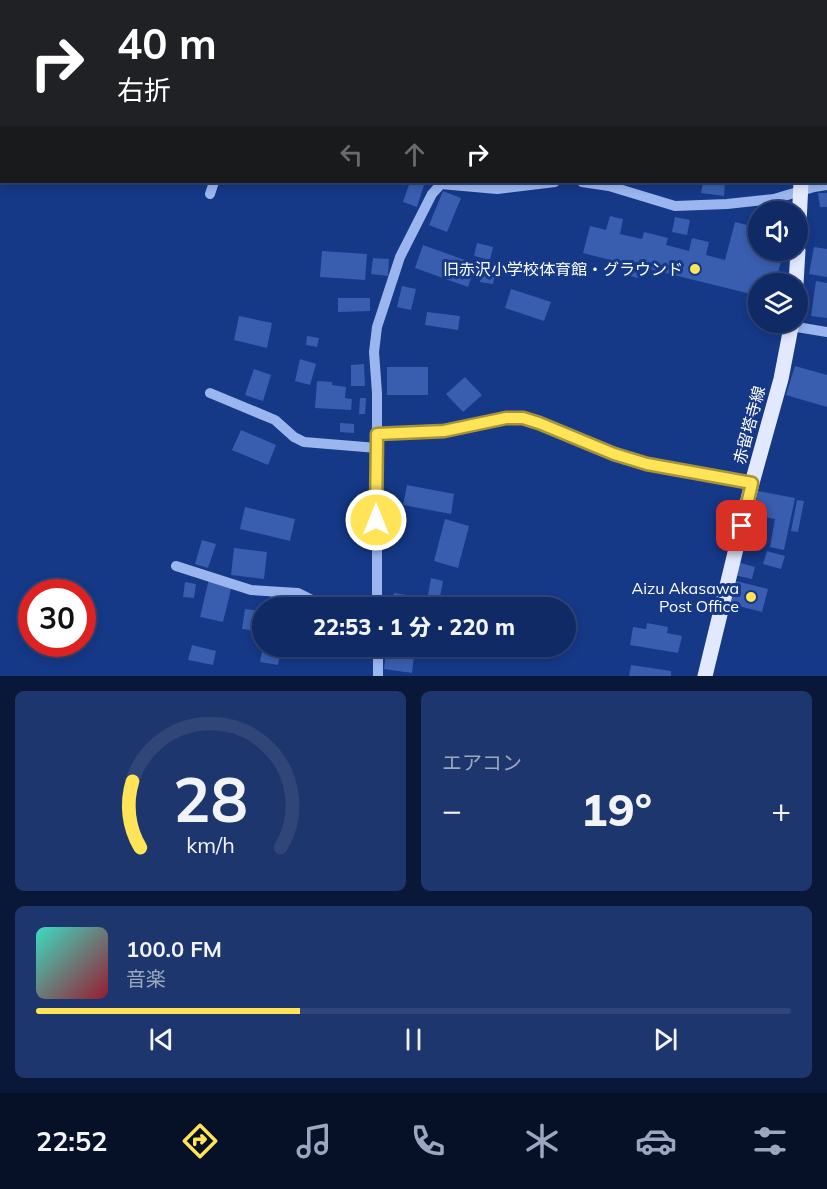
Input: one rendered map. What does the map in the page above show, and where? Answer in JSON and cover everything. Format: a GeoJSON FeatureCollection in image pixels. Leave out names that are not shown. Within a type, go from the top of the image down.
{"type":"FeatureCollection","features":[{"type":"Feature","properties":{"kind":"main road","name":"赤留塔寺線"},"geometry":{"type":"LineString","coordinates":[[705,676],[752,483],[781,379],[790,333]]}},
{"type":"Feature","properties":{"kind":"street"},"geometry":{"type":"LineString","coordinates":[[210,194],[214,183]]}},
{"type":"Feature","properties":{"kind":"street"},"geometry":{"type":"LineString","coordinates":[[377,597],[377,434],[374,352],[377,327],[400,257],[432,194],[441,184],[497,189],[547,183]]}},
{"type":"Feature","properties":{"kind":"street"},"geometry":{"type":"LineString","coordinates":[[589,183],[609,186],[675,206],[774,199],[801,187],[827,185]]}},
{"type":"Feature","properties":{"kind":"street"},"geometry":{"type":"LineString","coordinates":[[808,328],[827,332]]}},
{"type":"Feature","properties":{"kind":"street"},"geometry":{"type":"LineString","coordinates":[[210,393],[275,420],[294,437],[304,442],[377,448]]}},
{"type":"Feature","properties":{"kind":"street"},"geometry":{"type":"LineString","coordinates":[[377,434],[444,431],[506,418],[523,418],[614,454],[647,464],[752,483]]}},
{"type":"Feature","properties":{"kind":"street"},"geometry":{"type":"LineString","coordinates":[[176,566],[251,590],[298,593],[306,597]]}},
{"type":"Feature","properties":{"kind":"street"},"geometry":{"type":"LineString","coordinates":[[378,657],[378,676]]}},
{"type":"Feature","properties":{"kind":"building"},"geometry":{"type":"Polygon","coordinates":[[[410,183],[424,185],[417,207],[403,202],[410,183]]]}},
{"type":"Feature","properties":{"kind":"building"},"geometry":{"type":"Polygon","coordinates":[[[703,183],[725,183],[724,196],[701,193],[703,183]]]}},
{"type":"Feature","properties":{"kind":"building"},"geometry":{"type":"Polygon","coordinates":[[[443,191],[461,198],[447,232],[429,225],[443,191]]]}},
{"type":"Feature","properties":{"kind":"building"},"geometry":{"type":"Polygon","coordinates":[[[818,193],[827,193],[827,207],[820,207],[818,193]]]}},
{"type":"Feature","properties":{"kind":"building"},"geometry":{"type":"Polygon","coordinates":[[[610,216],[623,219],[620,234],[642,239],[644,232],[668,238],[666,245],[689,251],[692,238],[709,242],[706,255],[725,260],[735,222],[748,225],[748,261],[781,261],[778,273],[748,273],[748,293],[641,267],[638,278],[627,275],[630,265],[583,253],[590,226],[606,230],[610,216]]]}},
{"type":"Feature","properties":{"kind":"building"},"geometry":{"type":"Polygon","coordinates":[[[675,217],[690,220],[687,235],[672,232],[675,217]]]}},
{"type":"Feature","properties":{"kind":"building"},"geometry":{"type":"Polygon","coordinates":[[[477,243],[493,247],[490,260],[474,256],[477,243]]]}},
{"type":"Feature","properties":{"kind":"building"},"geometry":{"type":"Polygon","coordinates":[[[423,245],[476,264],[468,287],[415,268],[423,245]]]}},
{"type":"Feature","properties":{"kind":"building"},"geometry":{"type":"Polygon","coordinates":[[[814,247],[827,249],[827,277],[809,274],[814,247]]]}},
{"type":"Feature","properties":{"kind":"building"},"geometry":{"type":"Polygon","coordinates":[[[322,251],[367,254],[365,280],[320,277],[322,251]]]}},
{"type":"Feature","properties":{"kind":"building"},"geometry":{"type":"Polygon","coordinates":[[[373,258],[389,259],[388,276],[371,274],[373,258]]]}},
{"type":"Feature","properties":{"kind":"building"},"geometry":{"type":"Polygon","coordinates":[[[482,273],[495,275],[493,284],[480,282],[482,273]]]}},
{"type":"Feature","properties":{"kind":"building"},"geometry":{"type":"Polygon","coordinates":[[[816,281],[827,283],[827,318],[811,316],[816,281]]]}},
{"type":"Feature","properties":{"kind":"building"},"geometry":{"type":"Polygon","coordinates":[[[402,286],[416,289],[411,310],[397,307],[402,286]]]}},
{"type":"Feature","properties":{"kind":"building"},"geometry":{"type":"Polygon","coordinates":[[[511,289],[551,302],[544,321],[505,308],[511,289]]]}},
{"type":"Feature","properties":{"kind":"building"},"geometry":{"type":"Polygon","coordinates":[[[338,298],[370,298],[370,311],[338,312],[338,298]]]}},
{"type":"Feature","properties":{"kind":"building"},"geometry":{"type":"Polygon","coordinates":[[[427,312],[460,316],[458,330],[425,325],[427,312]]]}},
{"type":"Feature","properties":{"kind":"building"},"geometry":{"type":"Polygon","coordinates":[[[239,316],[272,323],[267,348],[234,340],[239,316]]]}},
{"type":"Feature","properties":{"kind":"building"},"geometry":{"type":"Polygon","coordinates":[[[307,336],[319,338],[317,347],[306,345],[307,336]]]}},
{"type":"Feature","properties":{"kind":"building"},"geometry":{"type":"Polygon","coordinates":[[[300,359],[316,364],[310,385],[295,381],[300,359]]]}},
{"type":"Feature","properties":{"kind":"building"},"geometry":{"type":"Polygon","coordinates":[[[364,364],[365,386],[351,386],[351,365],[364,364]]]}},
{"type":"Feature","properties":{"kind":"building"},"geometry":{"type":"Polygon","coordinates":[[[795,366],[827,375],[827,407],[786,395],[795,366]]]}},
{"type":"Feature","properties":{"kind":"building"},"geometry":{"type":"Polygon","coordinates":[[[387,367],[428,367],[428,395],[387,395],[387,367]]]}},
{"type":"Feature","properties":{"kind":"building"},"geometry":{"type":"Polygon","coordinates":[[[254,369],[271,375],[263,401],[245,395],[254,369]]]}},
{"type":"Feature","properties":{"kind":"building"},"geometry":{"type":"Polygon","coordinates":[[[465,377],[482,395],[463,412],[446,394],[465,377]]]}},
{"type":"Feature","properties":{"kind":"building"},"geometry":{"type":"Polygon","coordinates":[[[317,381],[332,382],[332,385],[346,387],[345,398],[352,399],[351,410],[315,408],[317,381]]]}},
{"type":"Feature","properties":{"kind":"building"},"geometry":{"type":"Polygon","coordinates":[[[360,398],[366,398],[365,414],[359,414],[360,398]]]}},
{"type":"Feature","properties":{"kind":"building"},"geometry":{"type":"Polygon","coordinates":[[[340,423],[354,424],[354,433],[340,432],[340,423]]]}},
{"type":"Feature","properties":{"kind":"building"},"geometry":{"type":"Polygon","coordinates":[[[241,430],[276,445],[268,465],[232,450],[241,430]]]}},
{"type":"Feature","properties":{"kind":"building"},"geometry":{"type":"Polygon","coordinates":[[[407,485],[454,494],[451,514],[403,505],[407,485]]]}},
{"type":"Feature","properties":{"kind":"building"},"geometry":{"type":"Polygon","coordinates":[[[758,491],[795,498],[784,550],[770,547],[775,519],[753,515],[758,491]]]}},
{"type":"Feature","properties":{"kind":"building"},"geometry":{"type":"Polygon","coordinates":[[[797,500],[804,501],[798,532],[791,531],[797,500]]]}},
{"type":"Feature","properties":{"kind":"building"},"geometry":{"type":"Polygon","coordinates":[[[245,507],[295,519],[290,541],[240,529],[245,507]]]}},
{"type":"Feature","properties":{"kind":"building"},"geometry":{"type":"Polygon","coordinates":[[[445,519],[469,526],[458,568],[434,561],[445,519]]]}},
{"type":"Feature","properties":{"kind":"building"},"geometry":{"type":"Polygon","coordinates":[[[747,528],[764,531],[761,547],[744,543],[747,528]]]}},
{"type":"Feature","properties":{"kind":"building"},"geometry":{"type":"Polygon","coordinates":[[[202,540],[216,544],[208,568],[195,564],[202,540]]]}},
{"type":"Feature","properties":{"kind":"building"},"geometry":{"type":"Polygon","coordinates":[[[234,548],[267,552],[264,579],[231,575],[234,548]]]}},
{"type":"Feature","properties":{"kind":"building"},"geometry":{"type":"Polygon","coordinates":[[[767,551],[785,556],[781,569],[763,564],[767,551]]]}},
{"type":"Feature","properties":{"kind":"building"},"geometry":{"type":"Polygon","coordinates":[[[737,562],[755,567],[752,579],[734,575],[737,562]]]}},
{"type":"Feature","properties":{"kind":"building"},"geometry":{"type":"Polygon","coordinates":[[[431,578],[443,581],[440,597],[428,595],[431,578]]]}},
{"type":"Feature","properties":{"kind":"building"},"geometry":{"type":"Polygon","coordinates":[[[209,579],[232,585],[223,622],[200,617],[209,579]]]}},
{"type":"Feature","properties":{"kind":"building"},"geometry":{"type":"Polygon","coordinates":[[[732,580],[768,589],[762,612],[727,603],[732,580]]]}},
{"type":"Feature","properties":{"kind":"building"},"geometry":{"type":"Polygon","coordinates":[[[185,582],[196,584],[194,598],[183,597],[185,582]]]}},
{"type":"Feature","properties":{"kind":"building"},"geometry":{"type":"Polygon","coordinates":[[[270,592],[288,594],[288,597],[270,597],[270,592]]]}},
{"type":"Feature","properties":{"kind":"building"},"geometry":{"type":"Polygon","coordinates":[[[394,593],[420,597],[393,597],[394,593]]]}},
{"type":"Feature","properties":{"kind":"building"},"geometry":{"type":"Polygon","coordinates":[[[245,609],[252,610],[252,630],[242,629],[245,609]]]}},
{"type":"Feature","properties":{"kind":"building"},"geometry":{"type":"Polygon","coordinates":[[[647,623],[668,627],[667,633],[682,636],[678,653],[630,645],[633,627],[646,629],[647,623]]]}},
{"type":"Feature","properties":{"kind":"building"},"geometry":{"type":"Polygon","coordinates":[[[192,645],[216,651],[213,665],[188,660],[192,645]]]}},
{"type":"Feature","properties":{"kind":"building"},"geometry":{"type":"Polygon","coordinates":[[[261,657],[280,657],[278,665],[260,662],[261,657]]]}},
{"type":"Feature","properties":{"kind":"building"},"geometry":{"type":"Polygon","coordinates":[[[386,657],[414,657],[412,673],[384,669],[386,657]]]}},
{"type":"Feature","properties":{"kind":"building"},"geometry":{"type":"Polygon","coordinates":[[[631,665],[671,671],[671,676],[629,676],[631,665]]]}},
{"type":"Feature","properties":{"kind":"place","name":"旧赤沢小学校体育館・グラウンド"},"geometry":{"type":"Point","coordinates":[695,269]}},
{"type":"Feature","properties":{"kind":"place","name":"Aizu Akasawa Post Office"},"geometry":{"type":"Point","coordinates":[751,597]}},
{"type":"Feature","properties":{"kind":"route"},"geometry":{"type":"LineString","coordinates":[[376,520],[377,434],[444,431],[506,418],[523,418],[614,454],[647,464],[752,483],[742,526]]}}]}
